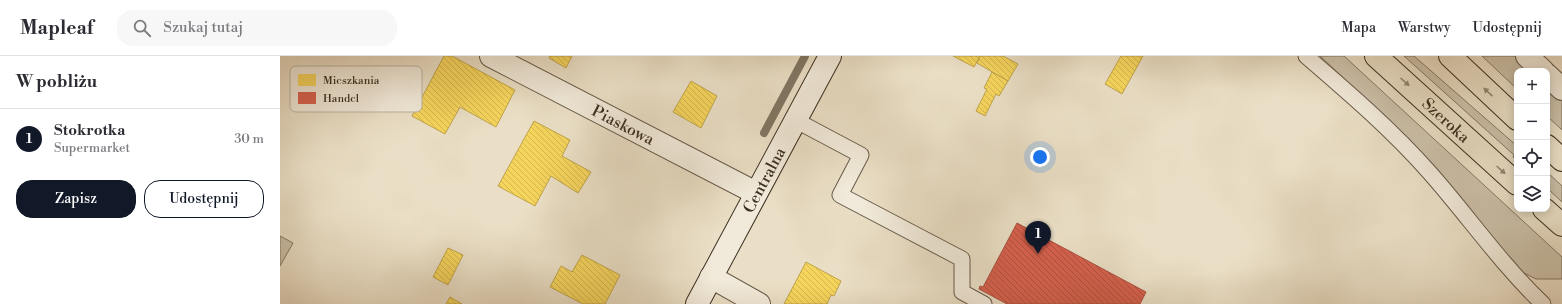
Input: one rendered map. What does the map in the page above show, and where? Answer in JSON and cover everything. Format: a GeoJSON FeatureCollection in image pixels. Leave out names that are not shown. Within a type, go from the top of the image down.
{"type":"FeatureCollection","features":[{"type":"Feature","properties":{"kind":"main road","name":"Szeroka"},"geometry":{"type":"LineString","coordinates":[[1376,56],[1514,181]]}},
{"type":"Feature","properties":{"kind":"main road"},"geometry":{"type":"LineString","coordinates":[[1450,56],[1514,115]]}},
{"type":"Feature","properties":{"kind":"main road"},"geometry":{"type":"LineString","coordinates":[[1550,149],[1562,160]]}},
{"type":"Feature","properties":{"kind":"main road"},"geometry":{"type":"LineString","coordinates":[[1547,212],[1562,226]]}},
{"type":"Feature","properties":{"kind":"street","name":"Piaskowa"},"geometry":{"type":"LineString","coordinates":[[491,56],[756,193]]}},
{"type":"Feature","properties":{"kind":"street","name":"Centralna"},"geometry":{"type":"LineString","coordinates":[[697,304],[830,56]]}},
{"type":"Feature","properties":{"kind":"street"},"geometry":{"type":"LineString","coordinates":[[1527,56],[1540,68]]}},
{"type":"Feature","properties":{"kind":"street"},"geometry":{"type":"LineString","coordinates":[[1550,78],[1562,89]]}},
{"type":"Feature","properties":{"kind":"street"},"geometry":{"type":"LineString","coordinates":[[711,278],[759,304]]}},
{"type":"Feature","properties":{"kind":"lane"},"geometry":{"type":"LineString","coordinates":[[1306,56],[1384,125],[1409,150],[1514,273],[1543,304]]}},
{"type":"Feature","properties":{"kind":"lane"},"geometry":{"type":"LineString","coordinates":[[795,120],[861,155],[840,195],[962,259],[962,292],[984,304]]}},
{"type":"Feature","properties":{"kind":"shaded area"},"geometry":{"type":"Polygon","coordinates":[[[1320,56],[1344,56],[1562,257],[1562,279],[1536,279],[1522,272],[1413,143],[1320,56]]]}},
{"type":"Feature","properties":{"kind":"shaded area"},"geometry":{"type":"Polygon","coordinates":[[[1404,56],[1414,56],[1514,143],[1514,155],[1404,56]]]}},
{"type":"Feature","properties":{"kind":"shaded area"},"geometry":{"type":"Polygon","coordinates":[[[1482,56],[1517,56],[1530,68],[1514,68],[1514,86],[1482,56]]]}},
{"type":"Feature","properties":{"kind":"shaded area"},"geometry":{"type":"Polygon","coordinates":[[[1550,88],[1562,99],[1562,130],[1550,119],[1550,88]]]}},
{"type":"Feature","properties":{"kind":"shaded area"},"geometry":{"type":"Polygon","coordinates":[[[1550,175],[1562,186],[1562,202],[1550,191],[1550,175]]]}},
{"type":"Feature","properties":{"kind":"shaded area"},"geometry":{"type":"Polygon","coordinates":[[[280,236],[293,243],[280,266],[280,236]]]}},
{"type":"Feature","properties":{"kind":"building: Mieszkania"},"geometry":{"type":"Polygon","coordinates":[[[444,56],[452,56],[515,90],[496,127],[460,107],[445,134],[412,116],[414,112],[422,112],[422,97],[444,56]]]}},
{"type":"Feature","properties":{"kind":"building: Mieszkania"},"geometry":{"type":"Polygon","coordinates":[[[550,56],[572,56],[566,68],[549,58],[550,56]]]}},
{"type":"Feature","properties":{"kind":"building: Mieszkania"},"geometry":{"type":"Polygon","coordinates":[[[953,56],[980,56],[974,67],[953,56]]]}},
{"type":"Feature","properties":{"kind":"building: Mieszkania"},"geometry":{"type":"Polygon","coordinates":[[[980,56],[1003,56],[1018,64],[1008,81],[977,63],[980,56]]]}},
{"type":"Feature","properties":{"kind":"building: Mieszkania"},"geometry":{"type":"Polygon","coordinates":[[[1121,56],[1143,56],[1122,94],[1105,84],[1121,56]]]}},
{"type":"Feature","properties":{"kind":"building: Mieszkania"},"geometry":{"type":"Polygon","coordinates":[[[992,72],[1008,81],[999,96],[996,94],[985,116],[976,111],[987,89],[984,88],[992,72]]]}},
{"type":"Feature","properties":{"kind":"building: Mieszkania"},"geometry":{"type":"Polygon","coordinates":[[[691,81],[717,96],[701,128],[673,112],[691,81]]]}},
{"type":"Feature","properties":{"kind":"building: Mieszkania"},"geometry":{"type":"Polygon","coordinates":[[[534,121],[570,140],[562,156],[591,172],[578,193],[551,176],[535,206],[498,186],[534,121]]]}},
{"type":"Feature","properties":{"kind":"building: Mieszkania"},"geometry":{"type":"Polygon","coordinates":[[[448,248],[463,255],[448,285],[433,277],[448,248]]]}},
{"type":"Feature","properties":{"kind":"building: Mieszkania"},"geometry":{"type":"Polygon","coordinates":[[[582,255],[620,275],[605,304],[583,304],[550,287],[561,266],[572,272],[582,255]]]}},
{"type":"Feature","properties":{"kind":"building: Mieszkania"},"geometry":{"type":"Polygon","coordinates":[[[806,262],[841,281],[834,296],[831,295],[827,304],[784,304],[806,262]]]}},
{"type":"Feature","properties":{"kind":"building: Mieszkania"},"geometry":{"type":"Polygon","coordinates":[[[450,297],[462,304],[446,304],[450,297]]]}},
{"type":"Feature","properties":{"kind":"building: Handel"},"geometry":{"type":"Polygon","coordinates":[[[1017,223],[1146,292],[1140,304],[1007,304],[979,289],[980,286],[983,287],[1017,223]]]}},
{"type":"Feature","properties":{"kind":"waterway"},"geometry":{"type":"LineString","coordinates":[[764,133],[805,56]]}},
{"type":"Feature","properties":{"kind":"place","name":"Stokrotka"},"geometry":{"type":"Point","coordinates":[1038,254]}}]}
